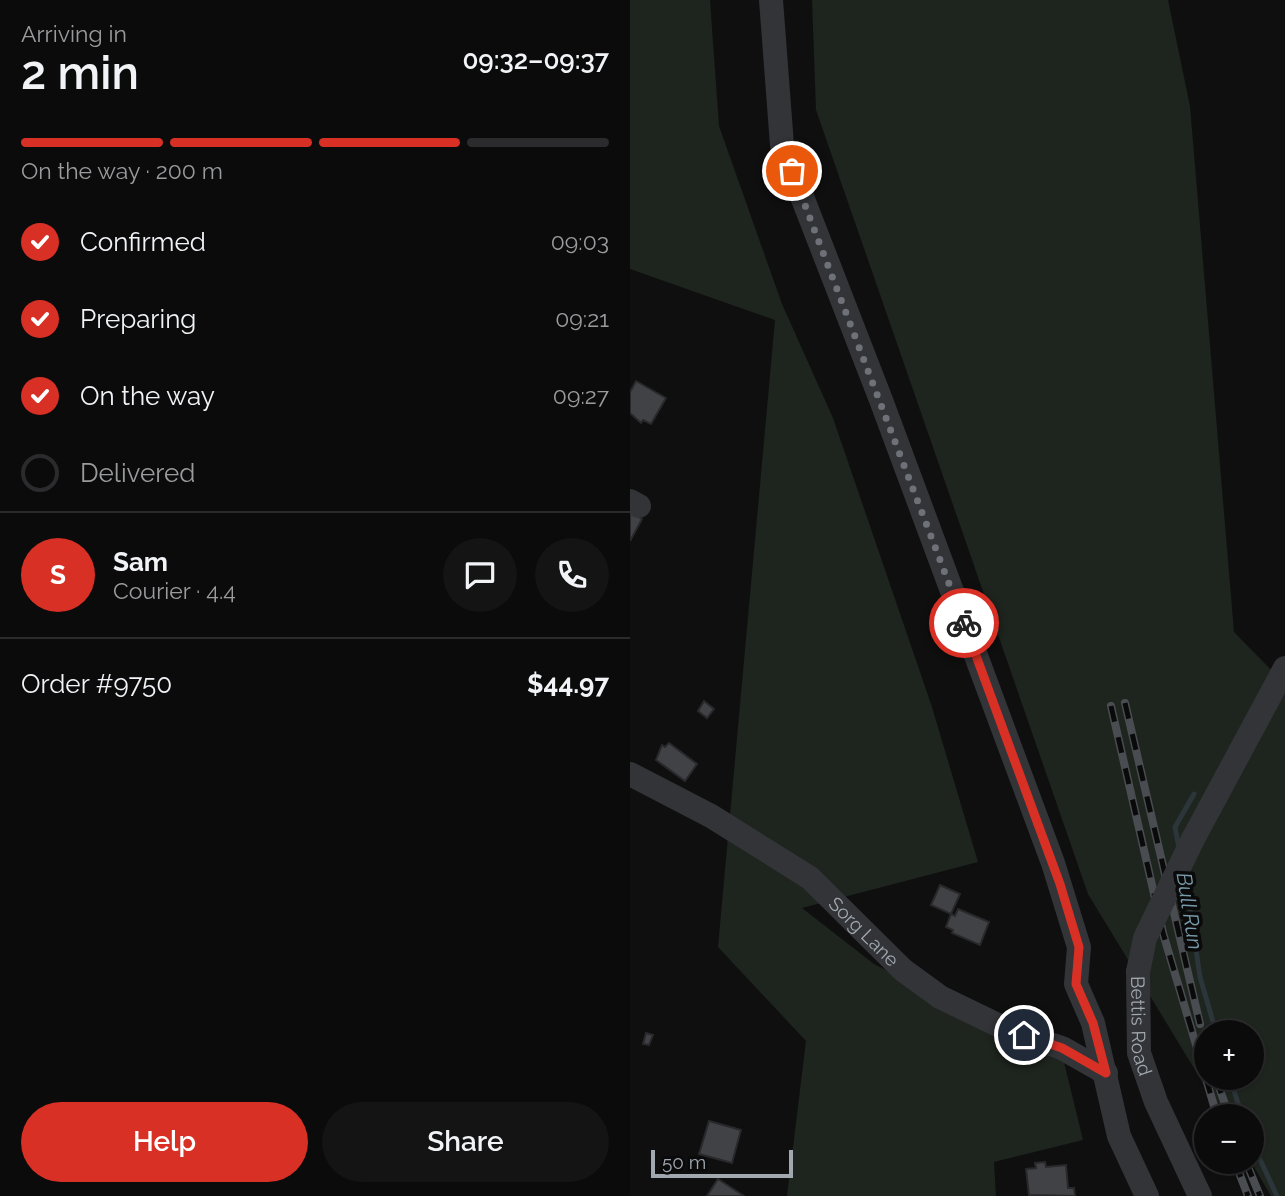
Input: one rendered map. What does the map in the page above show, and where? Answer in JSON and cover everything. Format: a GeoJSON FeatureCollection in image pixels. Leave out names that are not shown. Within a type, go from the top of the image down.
{"type":"FeatureCollection","features":[{"type":"Feature","properties":{"kind":"street"},"geometry":{"type":"LineString","coordinates":[[771,0],[782,145],[881,400],[1053,863],[1079,947],[1076,984],[1093,1023],[1119,1136],[1147,1196]]}},
{"type":"Feature","properties":{"kind":"street","name":"Bettis Road"},"geometry":{"type":"LineString","coordinates":[[1200,1196],[1156,1102],[1139,1053],[1138,972],[1145,938],[1155,913],[1285,668]]}},
{"type":"Feature","properties":{"kind":"street","name":"Sorg Lane"},"geometry":{"type":"LineString","coordinates":[[630,774],[711,816],[810,878],[903,970],[940,996],[1006,1029],[1062,1048],[1106,1073]]}},
{"type":"Feature","properties":{"kind":"shaded area"},"geometry":{"type":"Polygon","coordinates":[[[630,0],[710,0],[719,126],[782,304],[833,418],[932,707],[978,862],[802,908],[874,964],[1064,1062],[1083,1140],[994,1162],[996,1196],[787,1196],[806,1041],[718,947],[775,320],[630,269],[630,0]]]}},
{"type":"Feature","properties":{"kind":"shaded area"},"geometry":{"type":"Polygon","coordinates":[[[812,0],[1168,0],[1190,106],[1234,632],[1285,684],[1285,1196],[1271,1196],[1258,1174],[1264,1174],[1264,1104],[1216,1104],[1207,1090],[1264,1090],[1264,1020],[1194,1020],[1194,1068],[1088,894],[816,110],[812,0]]]}},
{"type":"Feature","properties":{"kind":"building"},"geometry":{"type":"Polygon","coordinates":[[[636,381],[666,398],[651,424],[643,420],[641,423],[630,413],[630,392],[636,381]]]}},
{"type":"Feature","properties":{"kind":"building"},"geometry":{"type":"Polygon","coordinates":[[[630,512],[642,519],[630,541],[630,512]]]}},
{"type":"Feature","properties":{"kind":"building"},"geometry":{"type":"Polygon","coordinates":[[[704,701],[714,709],[707,718],[698,711],[704,701]]]}},
{"type":"Feature","properties":{"kind":"building"},"geometry":{"type":"Polygon","coordinates":[[[669,743],[697,764],[685,781],[656,760],[662,745],[665,747],[669,743]]]}},
{"type":"Feature","properties":{"kind":"building"},"geometry":{"type":"Polygon","coordinates":[[[940,885],[960,894],[951,914],[931,905],[940,885]]]}},
{"type":"Feature","properties":{"kind":"building"},"geometry":{"type":"Polygon","coordinates":[[[958,909],[989,922],[980,945],[952,933],[953,930],[946,927],[951,914],[955,916],[958,909]]]}},
{"type":"Feature","properties":{"kind":"building"},"geometry":{"type":"Polygon","coordinates":[[[646,1033],[653,1035],[649,1045],[643,1044],[646,1033]]]}},
{"type":"Feature","properties":{"kind":"building"},"geometry":{"type":"Polygon","coordinates":[[[709,1121],[741,1130],[732,1163],[699,1154],[709,1121]]]}},
{"type":"Feature","properties":{"kind":"building"},"geometry":{"type":"Polygon","coordinates":[[[1045,1162],[1046,1167],[1066,1165],[1068,1188],[1074,1188],[1075,1196],[1029,1195],[1026,1169],[1036,1168],[1035,1163],[1045,1162]]]}},
{"type":"Feature","properties":{"kind":"building"},"geometry":{"type":"Polygon","coordinates":[[[718,1179],[744,1196],[707,1196],[718,1179]]]}},
{"type":"Feature","properties":{"kind":"waterway","name":"Bull Run"},"geometry":{"type":"LineString","coordinates":[[1179,848],[1175,827],[1194,794]]}},
{"type":"Feature","properties":{"kind":"waterway","name":"Bull Run"},"geometry":{"type":"LineString","coordinates":[[1185,875],[1200,977],[1213,1020]]}},
{"type":"Feature","properties":{"kind":"waterway","name":"Bull Run"},"geometry":{"type":"LineString","coordinates":[[1234,1090],[1238,1104]]}},
{"type":"Feature","properties":{"kind":"waterway","name":"Bull Run"},"geometry":{"type":"LineString","coordinates":[[1264,1168],[1277,1196]]}},
{"type":"Feature","properties":{"kind":"railway"},"geometry":{"type":"LineString","coordinates":[[1125,703],[1199,1020]]}},
{"type":"Feature","properties":{"kind":"railway"},"geometry":{"type":"LineString","coordinates":[[1111,706],[1163,933],[1213,1104]]}},
{"type":"Feature","properties":{"kind":"railway"},"geometry":{"type":"LineString","coordinates":[[1220,1090],[1225,1104]]}},
{"type":"Feature","properties":{"kind":"railway"},"geometry":{"type":"LineString","coordinates":[[1240,1174],[1248,1196]]}},
{"type":"Feature","properties":{"kind":"railway"},"geometry":{"type":"LineString","coordinates":[[1251,1174],[1260,1196]]}},
{"type":"Feature","properties":{"kind":"way so far"},"geometry":{"type":"LineString","coordinates":[[792,171],[964,623]]}},
{"type":"Feature","properties":{"kind":"route"},"geometry":{"type":"LineString","coordinates":[[964,623],[1060,884],[1079,947],[1076,984],[1093,1023],[1106,1073],[1062,1048],[1024,1035]]}}]}
